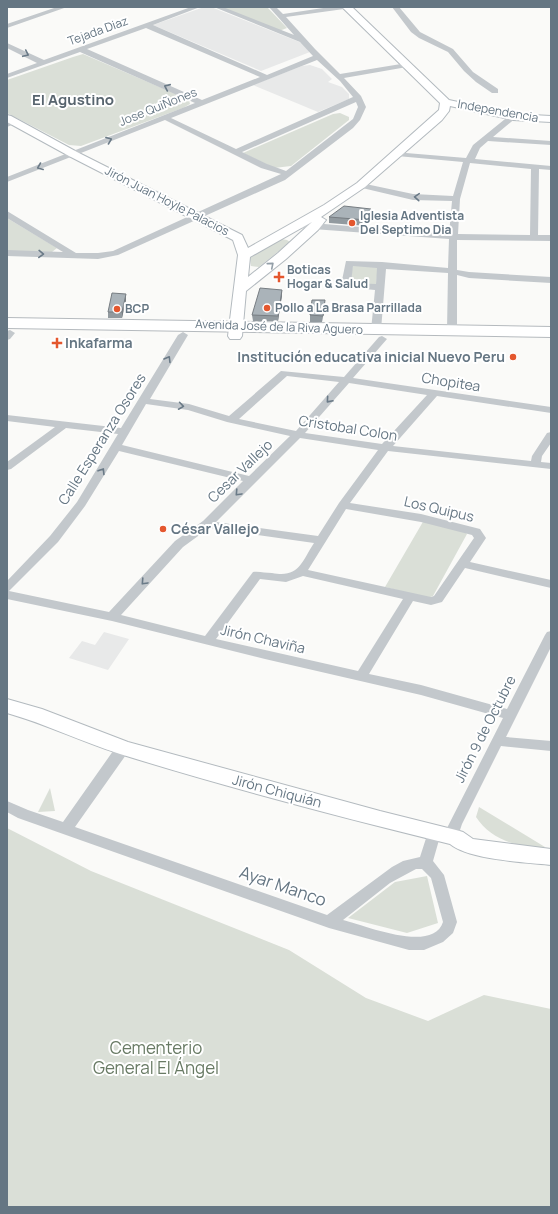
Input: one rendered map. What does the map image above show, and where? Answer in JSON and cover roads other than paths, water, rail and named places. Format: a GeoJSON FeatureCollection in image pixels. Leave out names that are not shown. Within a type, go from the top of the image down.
{"type":"FeatureCollection","features":[{"type":"Feature","properties":{"kind":"main road","name":"Avenida José de la Riva Aguero"},"geometry":{"type":"LineString","coordinates":[[379,334],[452,330],[551,332]]}},
{"type":"Feature","properties":{"kind":"main road","name":"Avenida José de la Riva Aguero"},"geometry":{"type":"LineString","coordinates":[[8,331],[183,335],[236,331]]}},
{"type":"Feature","properties":{"kind":"main road","name":"Avenida José de la Riva Aguero"},"geometry":{"type":"LineString","coordinates":[[8,331],[236,331],[379,334],[551,342]]}},
{"type":"Feature","properties":{"kind":"street"},"geometry":{"type":"LineString","coordinates":[[7,26],[63,7]]}},
{"type":"Feature","properties":{"kind":"street","name":"Tejada Diaz"},"geometry":{"type":"LineString","coordinates":[[7,76],[198,7]]}},
{"type":"Feature","properties":{"kind":"street"},"geometry":{"type":"LineString","coordinates":[[218,7],[305,42]]}},
{"type":"Feature","properties":{"kind":"street"},"geometry":{"type":"LineString","coordinates":[[7,253],[106,255],[115,253],[288,174],[350,126],[356,120],[362,107],[358,98],[340,76],[318,57],[282,16],[272,7]]}},
{"type":"Feature","properties":{"kind":"street"},"geometry":{"type":"LineString","coordinates":[[244,255],[328,208],[361,185],[438,118],[444,111],[445,102],[345,7],[282,16]]}},
{"type":"Feature","properties":{"kind":"street"},"geometry":{"type":"LineString","coordinates":[[395,7],[403,15],[408,24],[421,36],[455,54],[464,67],[485,86],[495,91]]}},
{"type":"Feature","properties":{"kind":"street"},"geometry":{"type":"LineString","coordinates":[[146,25],[266,77]]}},
{"type":"Feature","properties":{"kind":"street"},"geometry":{"type":"LineString","coordinates":[[7,45],[44,62]]}},
{"type":"Feature","properties":{"kind":"street"},"geometry":{"type":"LineString","coordinates":[[82,50],[202,103]]}},
{"type":"Feature","properties":{"kind":"street","name":"Jose QuiÑones"},"geometry":{"type":"LineString","coordinates":[[7,180],[318,57]]}},
{"type":"Feature","properties":{"kind":"street"},"geometry":{"type":"LineString","coordinates":[[340,76],[407,65]]}},
{"type":"Feature","properties":{"kind":"street"},"geometry":{"type":"LineString","coordinates":[[236,152],[358,98]]}},
{"type":"Feature","properties":{"kind":"street","name":"Independencia"},"geometry":{"type":"LineString","coordinates":[[445,102],[512,117],[551,119]]}},
{"type":"Feature","properties":{"kind":"street"},"geometry":{"type":"LineString","coordinates":[[452,330],[453,237],[456,199],[467,161],[472,157],[476,147],[512,117]]}},
{"type":"Feature","properties":{"kind":"street"},"geometry":{"type":"LineString","coordinates":[[166,118],[264,166],[288,174]]}},
{"type":"Feature","properties":{"kind":"street","name":"Jirón Juan Hoyle Palacios"},"geometry":{"type":"LineString","coordinates":[[10,122],[198,216],[238,238],[244,255],[236,331]]}},
{"type":"Feature","properties":{"kind":"street"},"geometry":{"type":"LineString","coordinates":[[487,139],[551,143]]}},
{"type":"Feature","properties":{"kind":"street"},"geometry":{"type":"LineString","coordinates":[[397,154],[551,168]]}},
{"type":"Feature","properties":{"kind":"street"},"geometry":{"type":"LineString","coordinates":[[534,167],[534,237]]}},
{"type":"Feature","properties":{"kind":"street"},"geometry":{"type":"LineString","coordinates":[[361,185],[413,197],[456,199]]}},
{"type":"Feature","properties":{"kind":"street"},"geometry":{"type":"LineString","coordinates":[[240,290],[314,227],[328,208]]}},
{"type":"Feature","properties":{"kind":"street"},"geometry":{"type":"LineString","coordinates":[[7,214],[75,255]]}},
{"type":"Feature","properties":{"kind":"street"},"geometry":{"type":"LineString","coordinates":[[299,225],[453,237],[551,238]]}},
{"type":"Feature","properties":{"kind":"street"},"geometry":{"type":"LineString","coordinates":[[279,236],[290,237],[296,243]]}},
{"type":"Feature","properties":{"kind":"street"},"geometry":{"type":"LineString","coordinates":[[379,287],[346,285],[349,263],[452,271],[469,275],[551,280]]}},
{"type":"Feature","properties":{"kind":"street"},"geometry":{"type":"LineString","coordinates":[[379,334],[379,287],[382,265]]}},
{"type":"Feature","properties":{"kind":"street","name":"Cesar Vallejo"},"geometry":{"type":"LineString","coordinates":[[112,617],[179,544],[207,524],[298,435],[346,380],[379,334]]}},
{"type":"Feature","properties":{"kind":"street","name":"Calle Esperanza Osores"},"geometry":{"type":"LineString","coordinates":[[7,588],[54,539],[82,504],[183,335]]}},
{"type":"Feature","properties":{"kind":"street","name":"Chopitea"},"geometry":{"type":"LineString","coordinates":[[231,420],[285,373],[346,380],[551,410]]}},
{"type":"Feature","properties":{"kind":"street"},"geometry":{"type":"LineString","coordinates":[[208,641],[257,575],[288,579],[296,577],[301,572],[319,540],[385,448],[434,393]]}},
{"type":"Feature","properties":{"kind":"street","name":"Cristobal Colon"},"geometry":{"type":"LineString","coordinates":[[143,401],[189,407],[231,420],[298,435],[385,448],[551,466]]}},
{"type":"Feature","properties":{"kind":"street"},"geometry":{"type":"LineString","coordinates":[[7,418],[125,432]]}},
{"type":"Feature","properties":{"kind":"street"},"geometry":{"type":"LineString","coordinates":[[7,467],[64,424]]}},
{"type":"Feature","properties":{"kind":"street"},"geometry":{"type":"LineString","coordinates":[[535,465],[538,456],[551,435]]}},
{"type":"Feature","properties":{"kind":"street"},"geometry":{"type":"LineString","coordinates":[[117,447],[251,480]]}},
{"type":"Feature","properties":{"kind":"street","name":"Los Quipus"},"geometry":{"type":"LineString","coordinates":[[301,572],[431,601],[438,599],[480,538],[476,532],[421,518],[343,505]]}},
{"type":"Feature","properties":{"kind":"street"},"geometry":{"type":"LineString","coordinates":[[207,524],[319,540]]}},
{"type":"Feature","properties":{"kind":"street"},"geometry":{"type":"LineString","coordinates":[[462,564],[551,584]]}},
{"type":"Feature","properties":{"kind":"street","name":"Jirón Chaviña"},"geometry":{"type":"LineString","coordinates":[[7,595],[112,617],[208,641],[421,690],[510,715]]}},
{"type":"Feature","properties":{"kind":"street"},"geometry":{"type":"LineString","coordinates":[[361,677],[410,597]]}},
{"type":"Feature","properties":{"kind":"street","name":"Jirón 9 de Octubre"},"geometry":{"type":"LineString","coordinates":[[456,838],[453,830],[455,824],[510,715],[546,654],[551,635]]}},
{"type":"Feature","properties":{"kind":"street","name":"Jirón Chiquián"},"geometry":{"type":"LineString","coordinates":[[7,706],[36,714],[123,748],[329,806],[456,838],[464,844],[473,847],[551,857]]}},
{"type":"Feature","properties":{"kind":"street"},"geometry":{"type":"LineString","coordinates":[[497,741],[551,746]]}},
{"type":"Feature","properties":{"kind":"street"},"geometry":{"type":"LineString","coordinates":[[66,829],[123,748]]}},
{"type":"Feature","properties":{"kind":"street","name":"Ayar Manco"},"geometry":{"type":"LineString","coordinates":[[7,806],[23,814],[329,922],[409,944],[424,944],[438,938],[448,929],[450,922],[437,875],[425,864]]}},
{"type":"Feature","properties":{"kind":"street"},"geometry":{"type":"LineString","coordinates":[[329,922],[389,877],[407,866],[415,863],[425,864],[434,833]]}},
{"type":"Feature","properties":{"kind":"place","name":"Iglesia Adventista Del Septimo Dia"},"geometry":{"type":"Point","coordinates":[352,223]}},
{"type":"Feature","properties":{"kind":"place","name":"Boticas Hogar & Salud"},"geometry":{"type":"Point","coordinates":[279,277]}},
{"type":"Feature","properties":{"kind":"place","name":"Pollo a La Brasa Parrillada"},"geometry":{"type":"Point","coordinates":[267,308]}},
{"type":"Feature","properties":{"kind":"place","name":"BCP"},"geometry":{"type":"Point","coordinates":[117,309]}},
{"type":"Feature","properties":{"kind":"place","name":"Inkafarma"},"geometry":{"type":"Point","coordinates":[57,343]}},
{"type":"Feature","properties":{"kind":"place","name":"Institución educativa inicial Nuevo Peru"},"geometry":{"type":"Point","coordinates":[513,357]}},
{"type":"Feature","properties":{"kind":"place","name":"César Vallejo"},"geometry":{"type":"Point","coordinates":[163,529]}},
{"type":"Feature","properties":{"kind":"district","name":"El Agustino"},"geometry":{"type":"Point","coordinates":[73,100]}},
{"type":"Feature","properties":{"kind":"park label","name":"Cementerio General El Ángel"},"geometry":{"type":"Point","coordinates":[156,1058]}}]}
